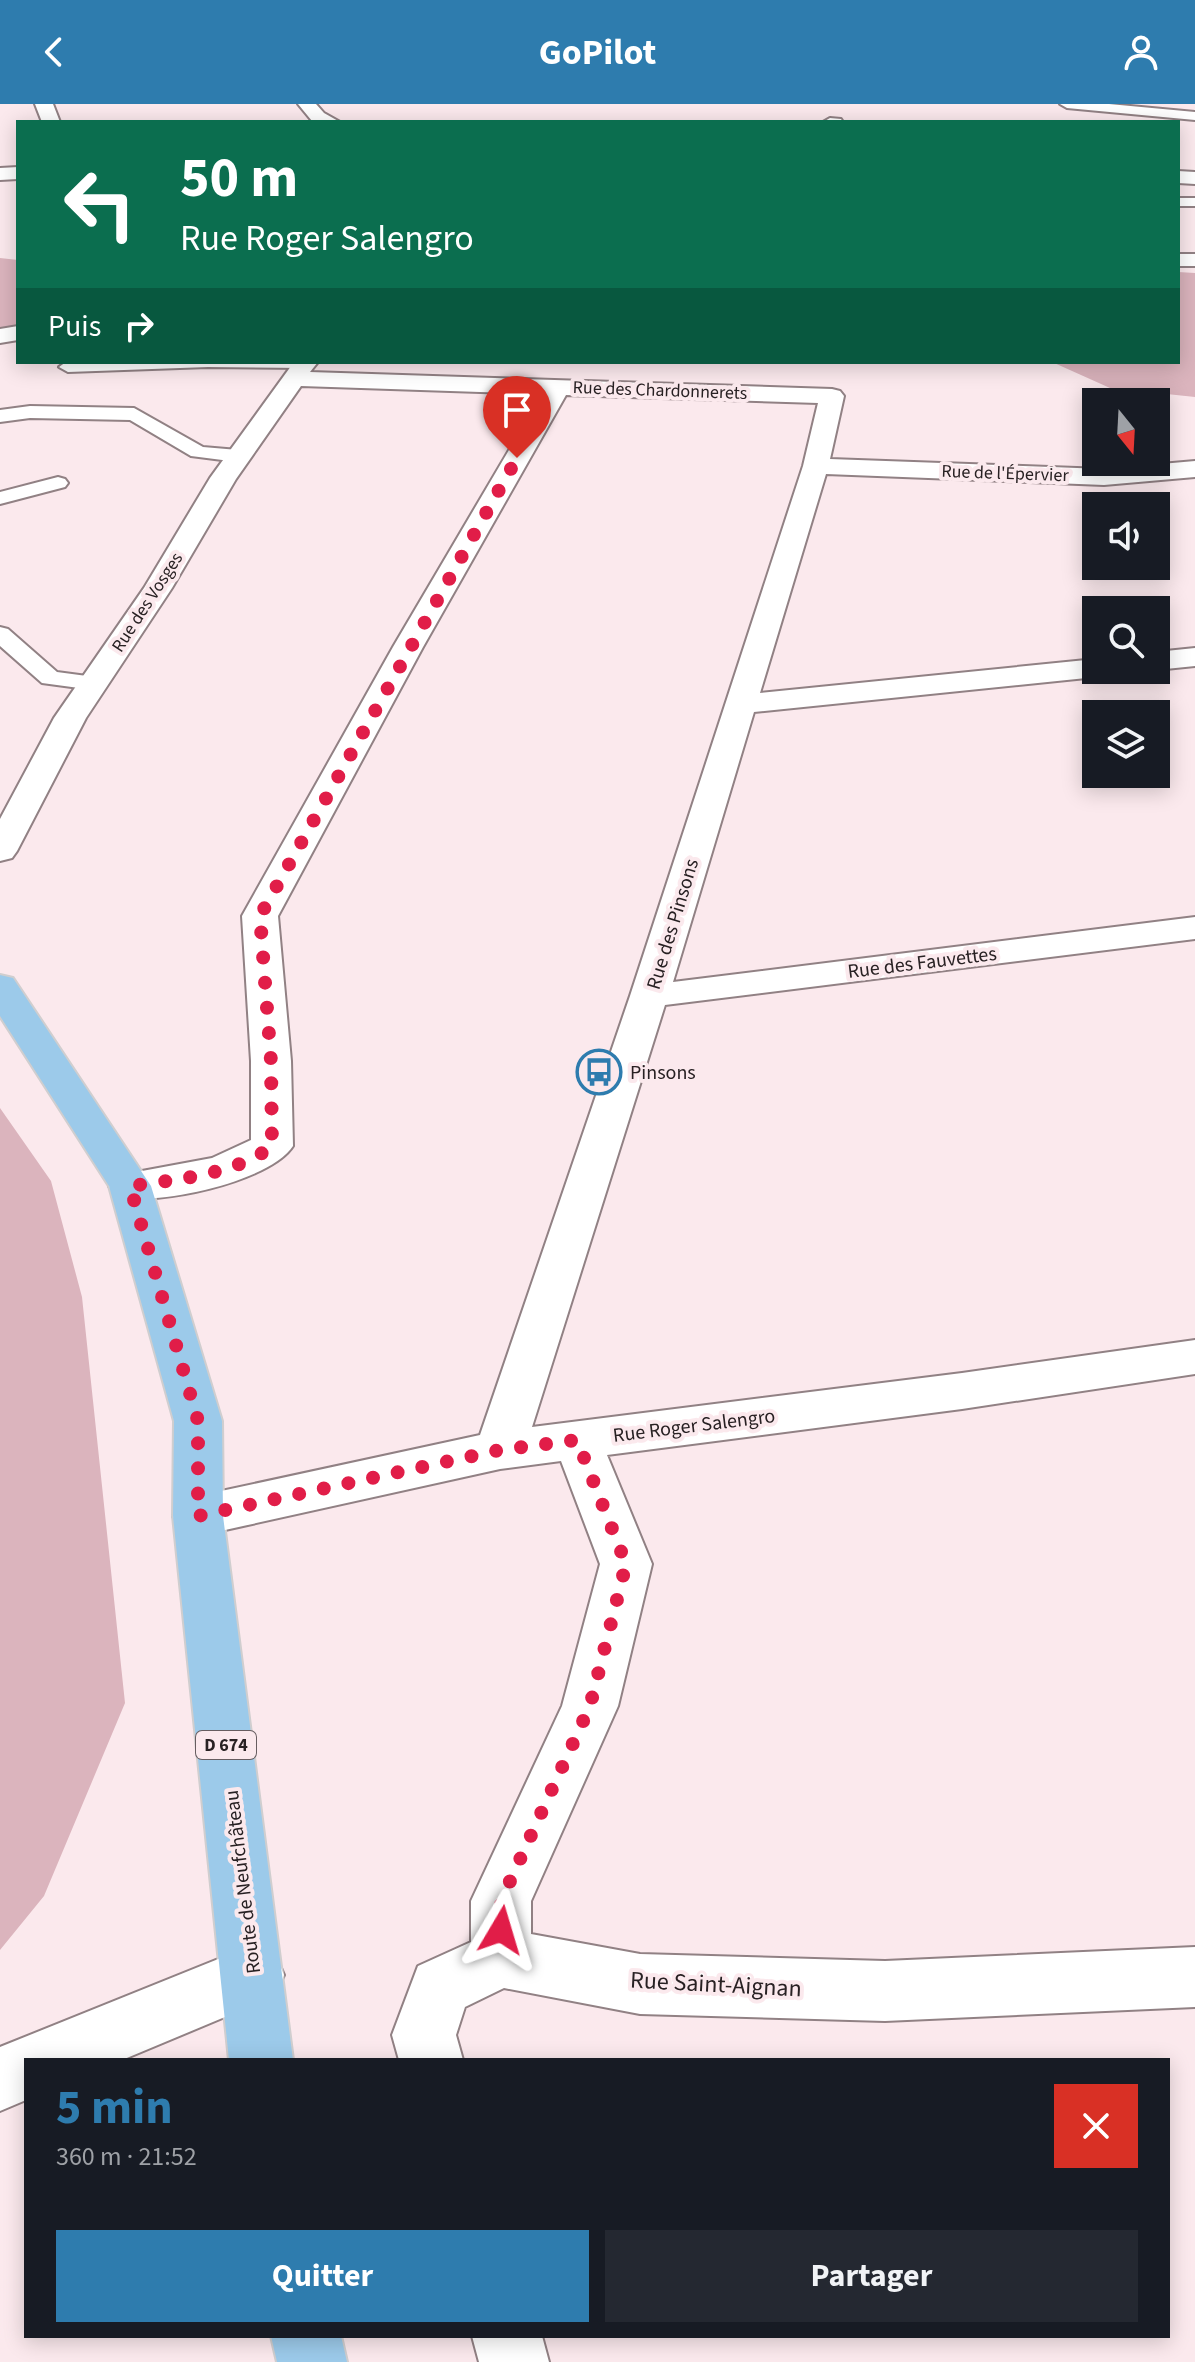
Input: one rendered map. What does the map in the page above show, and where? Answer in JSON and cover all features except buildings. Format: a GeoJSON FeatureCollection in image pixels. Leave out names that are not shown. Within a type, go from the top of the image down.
{"type":"FeatureCollection","features":[{"type":"Feature","properties":{"kind":"main road","name":"Route de Neufchâteau"},"geometry":{"type":"LineString","coordinates":[[0,986],[130,1186],[198,1421],[198,1516],[261,2058]]}},
{"type":"Feature","properties":{"kind":"main road"},"geometry":{"type":"LineString","coordinates":[[306,2338],[312,2362]]}},
{"type":"Feature","properties":{"kind":"street"},"geometry":{"type":"LineString","coordinates":[[307,104],[318,117],[326,120]]}},
{"type":"Feature","properties":{"kind":"street","name":"Rue des Chardonnerets"},"geometry":{"type":"LineString","coordinates":[[302,368],[559,386],[832,396]]}},
{"type":"Feature","properties":{"kind":"street","name":"Rue des Vosges"},"geometry":{"type":"LineString","coordinates":[[0,851],[70,718],[158,588],[238,456],[302,368]]}},
{"type":"Feature","properties":{"kind":"street"},"geometry":{"type":"LineString","coordinates":[[130,1186],[179,1179],[255,1160],[272,1146],[271,1061],[260,916],[408,647],[559,386]]}},
{"type":"Feature","properties":{"kind":"street","name":"Rue des Pinsons"},"geometry":{"type":"LineString","coordinates":[[500,1450],[649,996],[816,466],[832,396]]}},
{"type":"Feature","properties":{"kind":"street","name":"Rue de l'Épervier"},"geometry":{"type":"LineString","coordinates":[[816,466],[1104,477],[1195,469]]}},
{"type":"Feature","properties":{"kind":"street"},"geometry":{"type":"LineString","coordinates":[[1170,660],[1195,657]]}},
{"type":"Feature","properties":{"kind":"street"},"geometry":{"type":"LineString","coordinates":[[741,704],[1082,669]]}},
{"type":"Feature","properties":{"kind":"street","name":"Rue des Fauvettes"},"geometry":{"type":"LineString","coordinates":[[649,996],[1195,928]]}},
{"type":"Feature","properties":{"kind":"street","name":"Rue Roger Salengro"},"geometry":{"type":"LineString","coordinates":[[198,1516],[500,1450],[962,1391],[1195,1357]]}},
{"type":"Feature","properties":{"kind":"street"},"geometry":{"type":"LineString","coordinates":[[430,2058],[424,2035],[440,1987],[501,1958],[501,1901],[590,1706],[626,1564],[577,1440]]}},
{"type":"Feature","properties":{"kind":"street","name":"Rue Saint-Aignan"},"geometry":{"type":"LineString","coordinates":[[501,1958],[640,1984],[885,1991],[1195,1977]]}},
{"type":"Feature","properties":{"kind":"street"},"geometry":{"type":"LineString","coordinates":[[52,2058],[253,1975]]}},
{"type":"Feature","properties":{"kind":"street"},"geometry":{"type":"LineString","coordinates":[[0,2079],[24,2069]]}},
{"type":"Feature","properties":{"kind":"street"},"geometry":{"type":"LineString","coordinates":[[508,2338],[514,2362]]}},
{"type":"Feature","properties":{"kind":"lane"},"geometry":{"type":"LineString","coordinates":[[1067,104],[1195,116]]}},
{"type":"Feature","properties":{"kind":"lane"},"geometry":{"type":"LineString","coordinates":[[68,367],[152,364]]}},
{"type":"Feature","properties":{"kind":"lane"},"geometry":{"type":"LineString","coordinates":[[239,364],[302,368]]}},
{"type":"Feature","properties":{"kind":"lane"},"geometry":{"type":"LineString","coordinates":[[0,416],[30,412],[134,414],[198,452],[238,456]]}},
{"type":"Feature","properties":{"kind":"lane"},"geometry":{"type":"LineString","coordinates":[[0,498],[58,483]]}},
{"type":"Feature","properties":{"kind":"lane"},"geometry":{"type":"LineString","coordinates":[[0,634],[50,678],[94,683]]}},
{"type":"Feature","properties":{"kind":"shaded area"},"geometry":{"type":"Polygon","coordinates":[[[0,258],[16,260],[16,326],[0,328],[0,258]]]}},
{"type":"Feature","properties":{"kind":"shaded area"},"geometry":{"type":"Polygon","coordinates":[[[1180,272],[1195,273],[1195,397],[1170,394],[1170,388],[1110,388],[1056,364],[1180,364],[1180,272]]]}},
{"type":"Feature","properties":{"kind":"shaded area"},"geometry":{"type":"Polygon","coordinates":[[[0,1108],[51,1181],[82,1297],[125,1703],[44,1896],[0,1950],[0,1108]]]}},
{"type":"Feature","properties":{"kind":"place","name":"Pinsons"},"geometry":{"type":"Point","coordinates":[599,1072]}},
{"type":"Feature","properties":{"kind":"route"},"geometry":{"type":"LineString","coordinates":[[501,1930],[501,1901],[590,1706],[626,1564],[577,1440],[500,1450],[198,1516],[198,1421],[130,1186],[179,1179],[255,1160],[272,1146],[271,1061],[260,916],[408,647],[517,458]]}}]}
